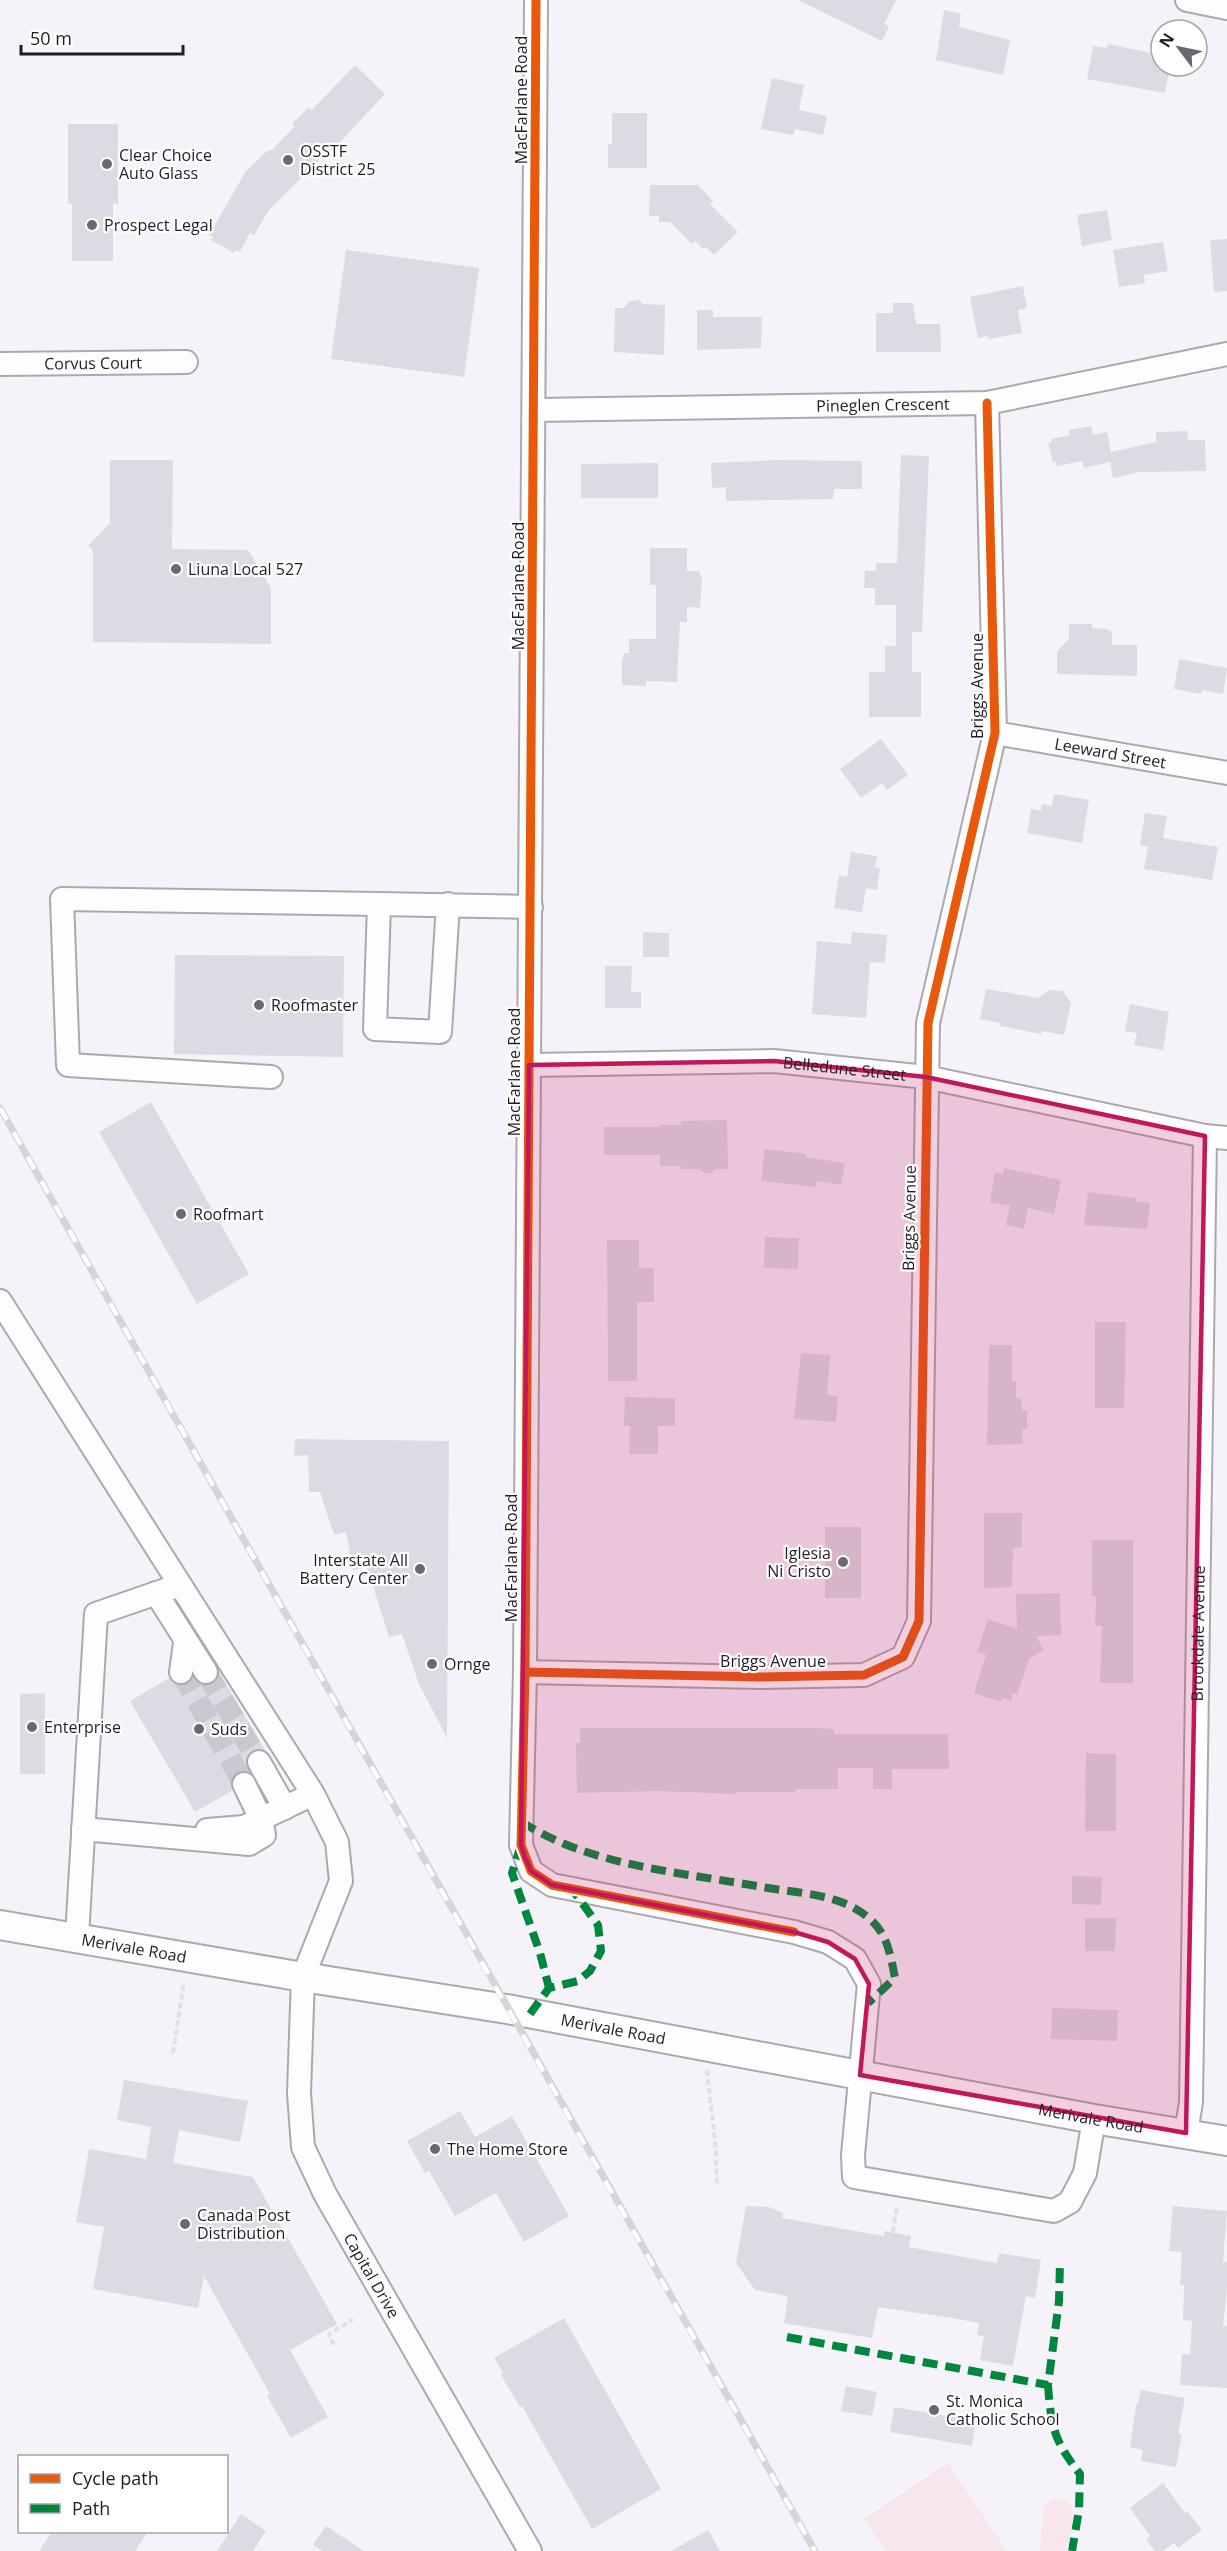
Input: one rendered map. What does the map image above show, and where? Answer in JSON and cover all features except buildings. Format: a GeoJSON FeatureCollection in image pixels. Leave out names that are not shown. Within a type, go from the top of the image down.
{"type":"FeatureCollection","features":[{"type":"Feature","properties":{"kind":"main road","name":"Merivale Road"},"geometry":{"type":"LineString","coordinates":[[0,1925],[507,2009],[1094,2119],[1227,2141]]}},
{"type":"Feature","properties":{"kind":"street","name":"MacFarlane Road"},"geometry":{"type":"LineString","coordinates":[[536,0],[530,1065],[525,1672],[521,1845],[531,1871],[552,1884],[794,1932],[828,1942],[855,1959],[869,1984],[853,2155],[854,2177],[1054,2211],[1070,2202],[1085,2173],[1094,2119]]}},
{"type":"Feature","properties":{"kind":"street"},"geometry":{"type":"LineString","coordinates":[[1187,0],[1227,8]]}},
{"type":"Feature","properties":{"kind":"street","name":"Pineglen Crescent"},"geometry":{"type":"LineString","coordinates":[[535,410],[987,403],[1227,354]]}},
{"type":"Feature","properties":{"kind":"street","name":"Corvus Court"},"geometry":{"type":"LineString","coordinates":[[0,364],[186,362]]}},
{"type":"Feature","properties":{"kind":"street","name":"Briggs Avenue"},"geometry":{"type":"LineString","coordinates":[[525,1672],[760,1677],[864,1675],[903,1657],[919,1621],[928,1023],[994,733],[987,403]]}},
{"type":"Feature","properties":{"kind":"street","name":"Leeward Street"},"geometry":{"type":"LineString","coordinates":[[994,733],[1227,773]]}},
{"type":"Feature","properties":{"kind":"street"},"geometry":{"type":"LineString","coordinates":[[271,1077],[68,1065],[62,899],[531,907]]}},
{"type":"Feature","properties":{"kind":"street"},"geometry":{"type":"LineString","coordinates":[[379,904],[375,1029],[440,1032],[448,904]]}},
{"type":"Feature","properties":{"kind":"street","name":"Belledune Street"},"geometry":{"type":"LineString","coordinates":[[530,1065],[774,1061],[926,1077],[1216,1137]]}},
{"type":"Feature","properties":{"kind":"street","name":"Brookdale Avenue"},"geometry":{"type":"LineString","coordinates":[[1186,2133],[1191,2102],[1216,1137]]}},
{"type":"Feature","properties":{"kind":"street","name":"Capital Drive"},"geometry":{"type":"LineString","coordinates":[[0,1302],[312,1794],[337,1842],[341,1881],[303,1977],[299,2093],[303,2147],[326,2194],[530,2551]]}},
{"type":"Feature","properties":{"kind":"street"},"geometry":{"type":"LineString","coordinates":[[77,1937],[96,1614],[180,1585]]}},
{"type":"Feature","properties":{"kind":"street"},"geometry":{"type":"LineString","coordinates":[[156,1593],[185,1643],[206,1672]]}},
{"type":"Feature","properties":{"kind":"street"},"geometry":{"type":"LineString","coordinates":[[181,1672],[185,1643]]}},
{"type":"Feature","properties":{"kind":"street"},"geometry":{"type":"LineString","coordinates":[[259,1762],[285,1808]]}},
{"type":"Feature","properties":{"kind":"street"},"geometry":{"type":"LineString","coordinates":[[244,1784],[262,1827]]}},
{"type":"Feature","properties":{"kind":"street"},"geometry":{"type":"LineString","coordinates":[[83,1829],[249,1844],[262,1827],[285,1808],[312,1794]]}},
{"type":"Feature","properties":{"kind":"path"},"geometry":{"type":"LineString","coordinates":[[173,2053],[184,1981]]}},
{"type":"Feature","properties":{"kind":"path"},"geometry":{"type":"LineString","coordinates":[[707,2069],[717,2151],[717,2187]]}},
{"type":"Feature","properties":{"kind":"path"},"geometry":{"type":"LineString","coordinates":[[334,2345],[329,2334],[353,2319]]}},
{"type":"Feature","properties":{"kind":"highlighted area"},"geometry":{"type":"Polygon","coordinates":[[[774,1061],[926,1077],[1205,1136],[1186,2133],[860,2075],[869,1984],[855,1959],[828,1942],[794,1932],[552,1885],[531,1871],[525,1858],[521,1845],[529,1065],[774,1061]]]}},
{"type":"Feature","properties":{"kind":"shaded area"},"geometry":{"type":"Polygon","coordinates":[[[948,2463],[1007,2551],[885,2551],[864,2519],[948,2463]]]}},
{"type":"Feature","properties":{"kind":"shaded area"},"geometry":{"type":"Polygon","coordinates":[[[1051,2499],[1067,2501],[1072,2507],[1072,2527],[1068,2542],[1064,2551],[1040,2551],[1044,2507],[1051,2499]]]}},
{"type":"Feature","properties":{"kind":"tunnel"},"geometry":{"type":"LineString","coordinates":[[181,1672],[244,1784]]}},
{"type":"Feature","properties":{"kind":"tunnel"},"geometry":{"type":"LineString","coordinates":[[206,1672],[259,1762]]}},
{"type":"Feature","properties":{"kind":"railway"},"geometry":{"type":"LineString","coordinates":[[0,1108],[815,2551]]}},
{"type":"Feature","properties":{"kind":"marked path"},"geometry":{"type":"LineString","coordinates":[[522,1822],[549,1837],[609,1859],[822,1897],[860,1911],[877,1926],[885,1940],[895,1978],[868,2003]]}},
{"type":"Feature","properties":{"kind":"marked path"},"geometry":{"type":"LineString","coordinates":[[521,1845],[512,1873],[540,1953],[549,1988]]}},
{"type":"Feature","properties":{"kind":"marked path"},"geometry":{"type":"LineString","coordinates":[[530,2014],[549,1988],[578,1981],[590,1971],[601,1951],[598,1925],[572,1889]]}},
{"type":"Feature","properties":{"kind":"marked path"},"geometry":{"type":"LineString","coordinates":[[787,2337],[1048,2385],[1059,2301],[1060,2262]]}},
{"type":"Feature","properties":{"kind":"marked path"},"geometry":{"type":"LineString","coordinates":[[1048,2385],[1055,2433],[1064,2452],[1080,2474],[1079,2510],[1072,2551]]}},
{"type":"Feature","properties":{"kind":"cycle path"},"geometry":{"type":"LineString","coordinates":[[536,0],[525,1672],[521,1845],[531,1871],[552,1885],[794,1932]]}},
{"type":"Feature","properties":{"kind":"cycle path"},"geometry":{"type":"LineString","coordinates":[[525,1672],[760,1677],[864,1675],[903,1657],[919,1621],[928,1023],[995,733],[987,403]]}},
{"type":"Feature","properties":{"kind":"place","name":"OSSTF District 25"},"geometry":{"type":"Point","coordinates":[288,160]}},
{"type":"Feature","properties":{"kind":"place","name":"Clear Choice Auto Glass"},"geometry":{"type":"Point","coordinates":[107,164]}},
{"type":"Feature","properties":{"kind":"place","name":"Prospect Legal"},"geometry":{"type":"Point","coordinates":[92,225]}},
{"type":"Feature","properties":{"kind":"place","name":"Liuna Local 527"},"geometry":{"type":"Point","coordinates":[176,569]}},
{"type":"Feature","properties":{"kind":"place","name":"Roofmaster"},"geometry":{"type":"Point","coordinates":[259,1005]}},
{"type":"Feature","properties":{"kind":"place","name":"Roofmart"},"geometry":{"type":"Point","coordinates":[181,1214]}},
{"type":"Feature","properties":{"kind":"place","name":"Iglesia Ni Cristo"},"geometry":{"type":"Point","coordinates":[843,1562]}},
{"type":"Feature","properties":{"kind":"place","name":"Interstate All Battery Center"},"geometry":{"type":"Point","coordinates":[420,1569]}},
{"type":"Feature","properties":{"kind":"place","name":"Ornge"},"geometry":{"type":"Point","coordinates":[432,1664]}},
{"type":"Feature","properties":{"kind":"place","name":"Enterprise"},"geometry":{"type":"Point","coordinates":[32,1727]}},
{"type":"Feature","properties":{"kind":"place","name":"Suds"},"geometry":{"type":"Point","coordinates":[199,1729]}},
{"type":"Feature","properties":{"kind":"place","name":"The Home Store"},"geometry":{"type":"Point","coordinates":[435,2149]}},
{"type":"Feature","properties":{"kind":"place","name":"Canada Post Distribution"},"geometry":{"type":"Point","coordinates":[185,2224]}},
{"type":"Feature","properties":{"kind":"place","name":"St. Monica Catholic School"},"geometry":{"type":"Point","coordinates":[934,2410]}}]}
